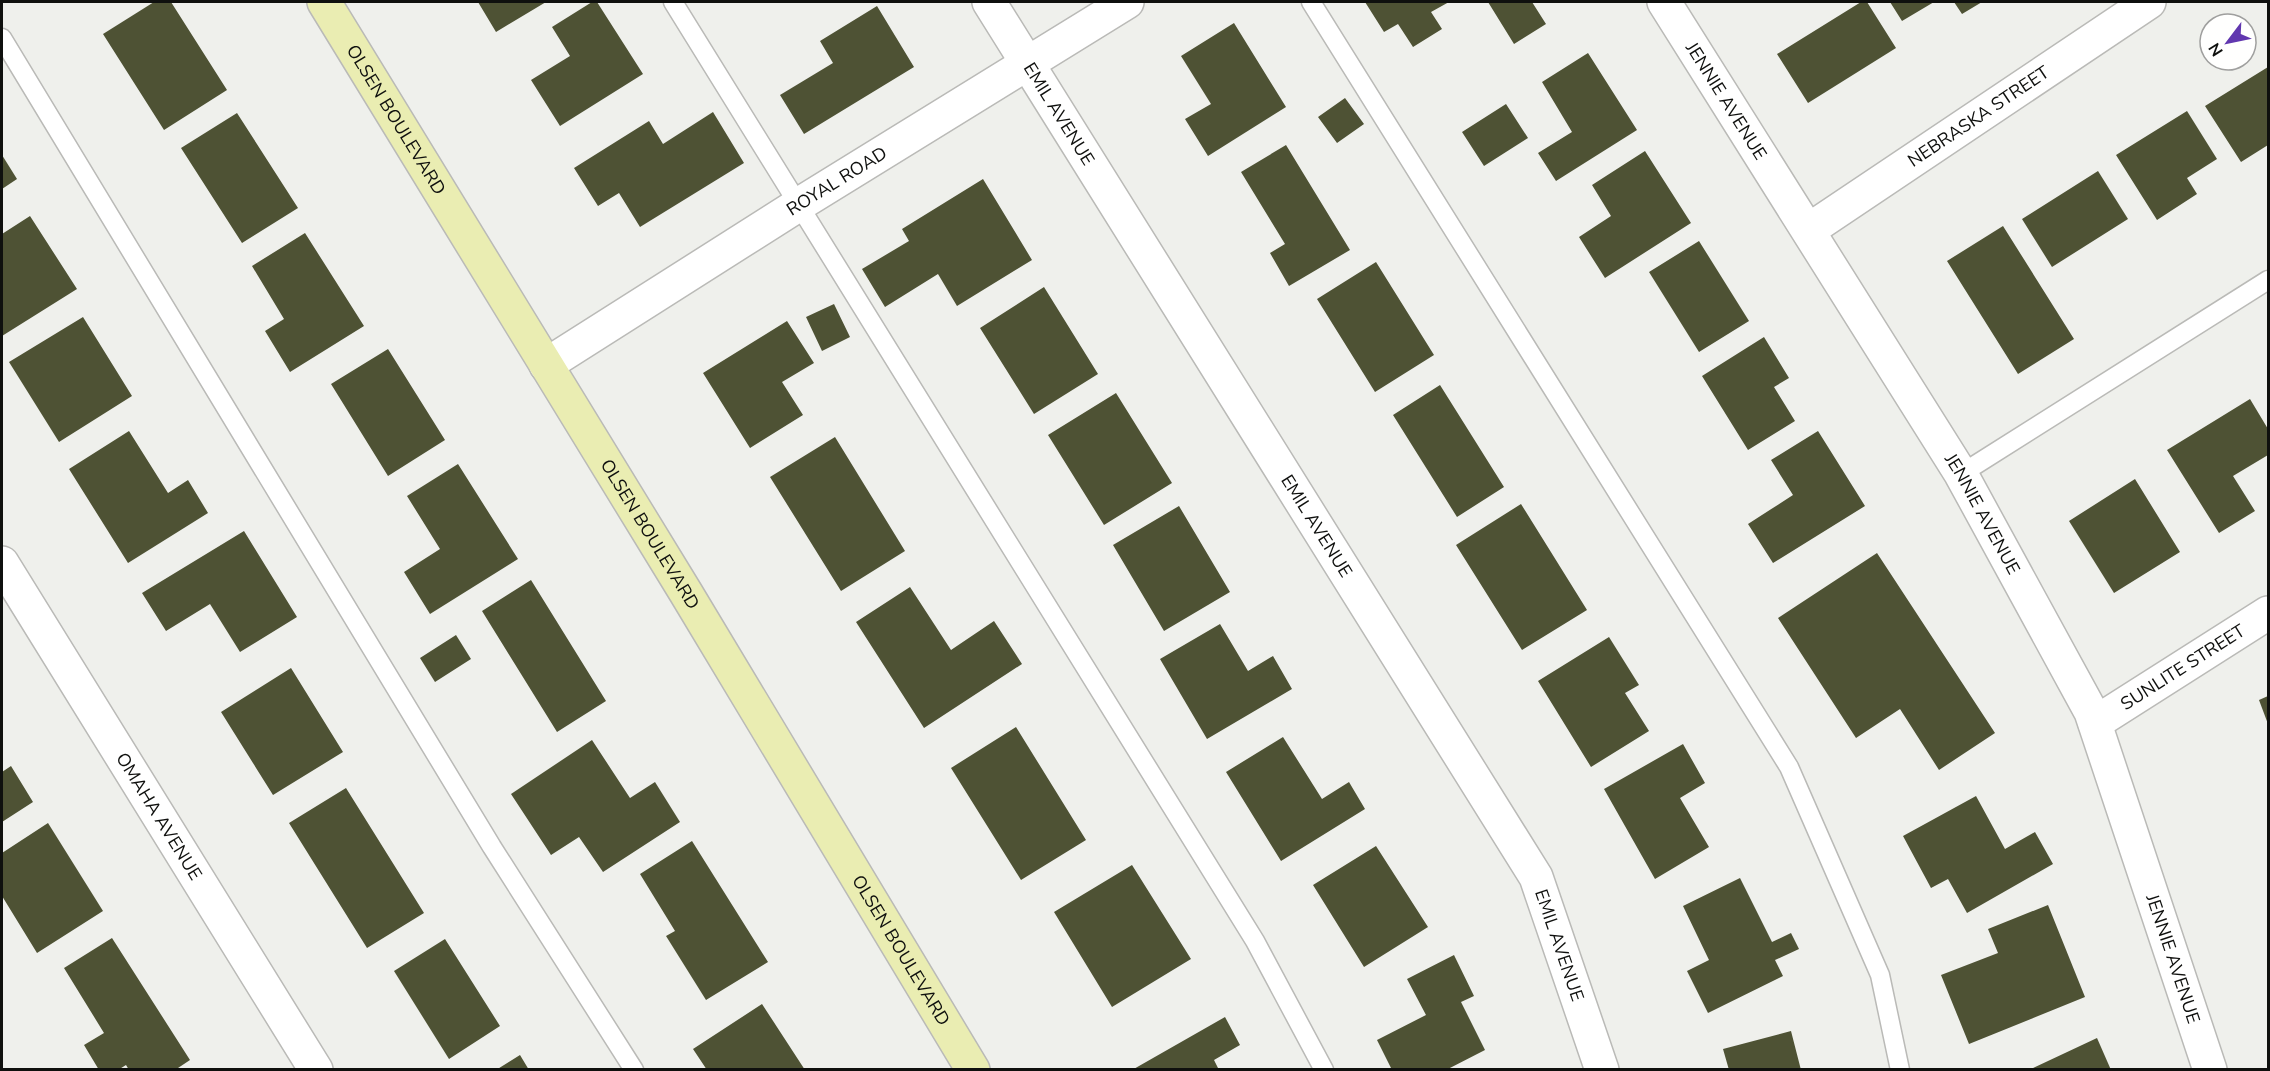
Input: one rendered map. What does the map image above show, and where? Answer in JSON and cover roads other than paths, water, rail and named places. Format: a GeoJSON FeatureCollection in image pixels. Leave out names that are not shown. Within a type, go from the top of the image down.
{"type":"FeatureCollection","features":[{"type":"Feature","properties":{"kind":"main road","name":"OLSEN BOULEVARD"},"geometry":{"type":"LineString","coordinates":[[324,2],[973,1070]]}},
{"type":"Feature","properties":{"kind":"street","name":"EMIL AVENUE"},"geometry":{"type":"LineString","coordinates":[[989,2],[1536,877],[1602,1070]]}},
{"type":"Feature","properties":{"kind":"street","name":"ROYAL ROAD"},"geometry":{"type":"LineString","coordinates":[[546,365],[798,205],[1127,2]]}},
{"type":"Feature","properties":{"kind":"street","name":"JENNIE AVENUE"},"geometry":{"type":"LineString","coordinates":[[1664,2],[1961,474],[2095,723],[2210,1070]]}},
{"type":"Feature","properties":{"kind":"street","name":"NEBRASKA STREET"},"geometry":{"type":"LineString","coordinates":[[1809,230],[2149,2]]}},
{"type":"Feature","properties":{"kind":"street","name":"OMAHA AVENUE"},"geometry":{"type":"LineString","coordinates":[[2,563],[316,1070]]}},
{"type":"Feature","properties":{"kind":"street","name":"SUNLITE STREET"},"geometry":{"type":"LineString","coordinates":[[2095,723],[2268,613]]}},
{"type":"Feature","properties":{"kind":"lane"},"geometry":{"type":"LineString","coordinates":[[673,2],[1255,941],[1324,1070]]}},
{"type":"Feature","properties":{"kind":"lane"},"geometry":{"type":"LineString","coordinates":[[1311,2],[1789,767],[1880,975],[1900,1070]]}},
{"type":"Feature","properties":{"kind":"lane"},"geometry":{"type":"LineString","coordinates":[[2,38],[492,847],[633,1070]]}},
{"type":"Feature","properties":{"kind":"lane"},"geometry":{"type":"LineString","coordinates":[[1961,474],[2268,280]]}}]}
